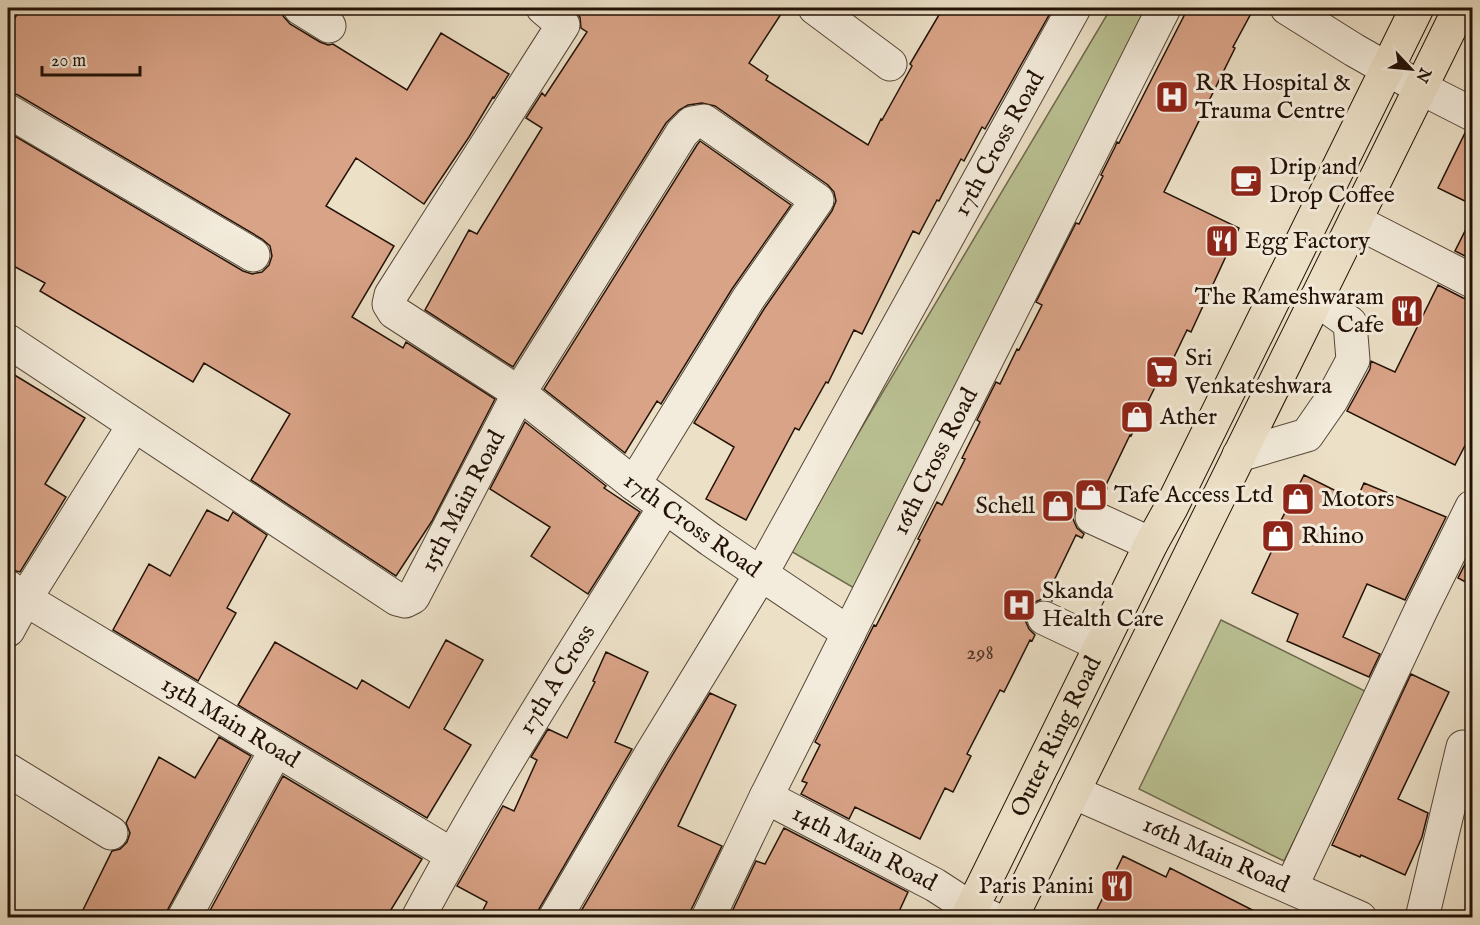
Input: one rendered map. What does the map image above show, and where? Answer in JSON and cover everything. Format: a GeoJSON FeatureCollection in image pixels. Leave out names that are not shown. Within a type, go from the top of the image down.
{"type":"FeatureCollection","features":[{"type":"Feature","properties":{"kind":"highway","name":"Outer Ring Road"},"geometry":{"type":"LineString","coordinates":[[977,915],[1101,645],[1171,508],[1417,8]]}},
{"type":"Feature","properties":{"kind":"highway","name":"Outer Ring Road"},"geometry":{"type":"LineString","coordinates":[[1011,918],[1460,8]]}},
{"type":"Feature","properties":{"kind":"street"},"geometry":{"type":"LineString","coordinates":[[300,8],[329,26]]}},
{"type":"Feature","properties":{"kind":"street","name":"17th Cross Road"},"geometry":{"type":"LineString","coordinates":[[543,8],[562,25],[397,285],[389,304],[394,312],[519,393],[634,484],[761,574],[1074,8]]}},
{"type":"Feature","properties":{"kind":"street"},"geometry":{"type":"LineString","coordinates":[[815,8],[890,64]]}},
{"type":"Feature","properties":{"kind":"street","name":"16th Cross Road"},"geometry":{"type":"LineString","coordinates":[[708,918],[766,797],[1164,8]]}},
{"type":"Feature","properties":{"kind":"street"},"geometry":{"type":"LineString","coordinates":[[1287,8],[1354,50],[1473,114]]}},
{"type":"Feature","properties":{"kind":"street"},"geometry":{"type":"LineString","coordinates":[[8,111],[253,255]]}},
{"type":"Feature","properties":{"kind":"street","name":"15th Main Road"},"geometry":{"type":"LineString","coordinates":[[8,341],[397,599],[405,601],[413,597],[519,393],[682,133],[692,123],[704,121],[817,200],[748,299],[634,484]]}},
{"type":"Feature","properties":{"kind":"street"},"geometry":{"type":"LineString","coordinates":[[1355,221],[1473,281]]}},
{"type":"Feature","properties":{"kind":"street"},"geometry":{"type":"LineString","coordinates":[[1239,455],[1307,435],[1332,399],[1353,360],[1350,323],[1316,298]]}},
{"type":"Feature","properties":{"kind":"street"},"geometry":{"type":"LineString","coordinates":[[8,630],[16,593],[134,425]]}},
{"type":"Feature","properties":{"kind":"street","name":"17th A Cross"},"geometry":{"type":"LineString","coordinates":[[418,918],[513,751],[665,507]]}},
{"type":"Feature","properties":{"kind":"street"},"geometry":{"type":"LineString","coordinates":[[1291,887],[1421,610],[1473,507]]}},
{"type":"Feature","properties":{"kind":"street"},"geometry":{"type":"LineString","coordinates":[[1092,517],[1151,544]]}},
{"type":"Feature","properties":{"kind":"street"},"geometry":{"type":"LineString","coordinates":[[555,918],[651,754],[761,574],[849,633]]}},
{"type":"Feature","properties":{"kind":"street","name":"13th Main Road"},"geometry":{"type":"LineString","coordinates":[[16,593],[452,855]]}},
{"type":"Feature","properties":{"kind":"street"},"geometry":{"type":"LineString","coordinates":[[1044,618],[1101,645]]}},
{"type":"Feature","properties":{"kind":"street"},"geometry":{"type":"LineString","coordinates":[[1422,918],[1463,747]]}},
{"type":"Feature","properties":{"kind":"street"},"geometry":{"type":"LineString","coordinates":[[184,918],[276,750]]}},
{"type":"Feature","properties":{"kind":"street"},"geometry":{"type":"LineString","coordinates":[[8,770],[111,833]]}},
{"type":"Feature","properties":{"kind":"street","name":"16th Main Road"},"geometry":{"type":"LineString","coordinates":[[1072,792],[1360,918]]}},
{"type":"Feature","properties":{"kind":"street","name":"14th Main Road"},"geometry":{"type":"LineString","coordinates":[[766,797],[935,885],[977,915]]}},
{"type":"Feature","properties":{"kind":"green space"},"geometry":{"type":"Polygon","coordinates":[[[1111,8],[1151,8],[854,588],[789,550],[1111,8]]]}},
{"type":"Feature","properties":{"kind":"green space"},"geometry":{"type":"Polygon","coordinates":[[[1221,620],[1367,692],[1284,861],[1139,789],[1221,620]]]}},
{"type":"Feature","properties":{"kind":"building"},"geometry":{"type":"Polygon","coordinates":[[[21,8],[281,8],[283,16],[290,24],[320,42],[333,44],[407,90],[441,33],[509,74],[424,204],[356,158],[326,206],[394,246],[352,317],[403,348],[406,342],[495,399],[432,521],[396,576],[251,480],[290,414],[204,363],[193,382],[40,291],[45,283],[8,263],[8,132],[243,271],[252,274],[262,272],[269,265],[272,256],[270,246],[262,239],[18,95],[8,92],[8,29],[21,8]]]}},
{"type":"Feature","properties":{"kind":"building"},"geometry":{"type":"Polygon","coordinates":[[[571,8],[785,8],[749,63],[768,76],[766,80],[868,145],[912,66],[910,64],[943,8],[1053,8],[985,129],[982,127],[964,161],[961,159],[919,234],[913,231],[862,334],[854,330],[828,383],[826,382],[799,430],[795,428],[746,520],[706,499],[734,447],[694,423],[764,309],[832,211],[836,201],[834,192],[828,185],[715,106],[702,103],[688,105],[679,110],[666,123],[513,367],[425,310],[469,230],[477,234],[542,128],[526,118],[542,93],[545,96],[587,32],[581,28],[580,17],[571,8]]]}},
{"type":"Feature","properties":{"kind":"building"},"geometry":{"type":"Polygon","coordinates":[[[1188,8],[1254,8],[1164,192],[1239,228],[1191,332],[1187,330],[1162,382],[1158,381],[1105,487],[1107,488],[1101,500],[1090,498],[1082,501],[1075,509],[1073,519],[1077,528],[1084,534],[1082,538],[1076,535],[1049,591],[1055,595],[1052,601],[1042,599],[1027,609],[1025,620],[1035,635],[1032,641],[1030,640],[1004,692],[1000,690],[967,754],[971,756],[953,792],[945,788],[920,839],[855,807],[849,819],[801,794],[807,783],[802,781],[820,745],[815,742],[920,540],[918,539],[937,502],[942,505],[965,459],[962,458],[980,422],[977,420],[996,382],[1000,384],[1017,349],[1019,350],[1042,305],[1036,302],[1076,223],[1079,224],[1117,142],[1119,143],[1188,8]]]}},
{"type":"Feature","properties":{"kind":"building"},"geometry":{"type":"Polygon","coordinates":[[[1466,131],[1473,133],[1473,205],[1438,188],[1466,131]]]}},
{"type":"Feature","properties":{"kind":"building"},"geometry":{"type":"Polygon","coordinates":[[[700,141],[791,205],[732,289],[661,404],[657,401],[625,453],[544,389],[700,141]]]}},
{"type":"Feature","properties":{"kind":"building"},"geometry":{"type":"Polygon","coordinates":[[[1473,215],[1473,260],[1455,251],[1473,215]]]}},
{"type":"Feature","properties":{"kind":"building"},"geometry":{"type":"Polygon","coordinates":[[[1438,285],[1463,298],[1473,300],[1473,430],[1455,465],[1347,411],[1370,369],[1371,361],[1395,372],[1438,285]]]}},
{"type":"Feature","properties":{"kind":"building"},"geometry":{"type":"Polygon","coordinates":[[[8,371],[85,418],[45,484],[66,497],[20,572],[8,569],[8,371]]]}},
{"type":"Feature","properties":{"kind":"building"},"geometry":{"type":"Polygon","coordinates":[[[525,422],[606,486],[604,488],[640,512],[588,594],[531,556],[550,527],[490,489],[525,422]]]}},
{"type":"Feature","properties":{"kind":"building"},"geometry":{"type":"Polygon","coordinates":[[[1304,475],[1356,501],[1364,483],[1446,517],[1405,600],[1367,584],[1343,637],[1380,654],[1369,677],[1287,641],[1298,614],[1252,593],[1274,546],[1269,544],[1304,475]]]}},
{"type":"Feature","properties":{"kind":"building"},"geometry":{"type":"Polygon","coordinates":[[[207,510],[228,521],[233,512],[267,535],[227,608],[236,613],[198,681],[113,630],[149,564],[170,576],[207,510]]]}},
{"type":"Feature","properties":{"kind":"building"},"geometry":{"type":"Polygon","coordinates":[[[1473,548],[1473,586],[1458,578],[1473,548]]]}},
{"type":"Feature","properties":{"kind":"building"},"geometry":{"type":"Polygon","coordinates":[[[446,640],[483,660],[444,729],[471,745],[427,818],[238,705],[275,642],[357,689],[362,680],[409,708],[446,640]]]}},
{"type":"Feature","properties":{"kind":"building"},"geometry":{"type":"Polygon","coordinates":[[[606,652],[648,672],[615,742],[632,749],[539,909],[536,918],[479,918],[487,902],[457,886],[503,806],[514,811],[537,760],[531,757],[548,729],[567,738],[595,682],[593,681],[606,652]]]}},
{"type":"Feature","properties":{"kind":"building"},"geometry":{"type":"Polygon","coordinates":[[[1411,674],[1449,692],[1398,799],[1428,813],[1422,837],[1405,875],[1332,845],[1411,674]]]}},
{"type":"Feature","properties":{"kind":"building"},"geometry":{"type":"Polygon","coordinates":[[[710,693],[736,705],[678,826],[722,846],[691,910],[690,918],[577,918],[667,764],[710,693]]]}},
{"type":"Feature","properties":{"kind":"building"},"geometry":{"type":"Polygon","coordinates":[[[219,737],[251,756],[165,918],[79,918],[112,851],[120,849],[127,842],[130,833],[126,823],[159,757],[195,778],[219,737]]]}},
{"type":"Feature","properties":{"kind":"building"},"geometry":{"type":"Polygon","coordinates":[[[283,776],[422,859],[386,918],[206,918],[283,776]]]}},
{"type":"Feature","properties":{"kind":"building"},"geometry":{"type":"Polygon","coordinates":[[[784,828],[908,892],[896,918],[729,918],[756,861],[765,864],[784,828]]]}},
{"type":"Feature","properties":{"kind":"building"},"geometry":{"type":"Polygon","coordinates":[[[1123,856],[1166,877],[1170,868],[1268,918],[1093,918],[1123,856]]]}},
{"type":"Feature","properties":{"kind":"place","name":"R R Hospital & Trauma Centre"},"geometry":{"type":"Point","coordinates":[1172,97]}},
{"type":"Feature","properties":{"kind":"place","name":"Drip and Drop Coffee"},"geometry":{"type":"Point","coordinates":[1246,181]}},
{"type":"Feature","properties":{"kind":"place","name":"Egg Factory"},"geometry":{"type":"Point","coordinates":[1222,241]}},
{"type":"Feature","properties":{"kind":"place","name":"The Rameshwaram Cafe"},"geometry":{"type":"Point","coordinates":[1407,311]}},
{"type":"Feature","properties":{"kind":"place","name":"Sri Venkateshwara"},"geometry":{"type":"Point","coordinates":[1162,372]}},
{"type":"Feature","properties":{"kind":"place","name":"Ather"},"geometry":{"type":"Point","coordinates":[1137,417]}},
{"type":"Feature","properties":{"kind":"place","name":"Tafe Access Ltd"},"geometry":{"type":"Point","coordinates":[1091,495]}},
{"type":"Feature","properties":{"kind":"place","name":"Motors"},"geometry":{"type":"Point","coordinates":[1298,499]}},
{"type":"Feature","properties":{"kind":"place","name":"Schell"},"geometry":{"type":"Point","coordinates":[1058,506]}},
{"type":"Feature","properties":{"kind":"place","name":"Rhino"},"geometry":{"type":"Point","coordinates":[1278,536]}},
{"type":"Feature","properties":{"kind":"place","name":"Skanda Health Care"},"geometry":{"type":"Point","coordinates":[1019,605]}},
{"type":"Feature","properties":{"kind":"place","name":"Paris Panini"},"geometry":{"type":"Point","coordinates":[1117,886]}}]}
